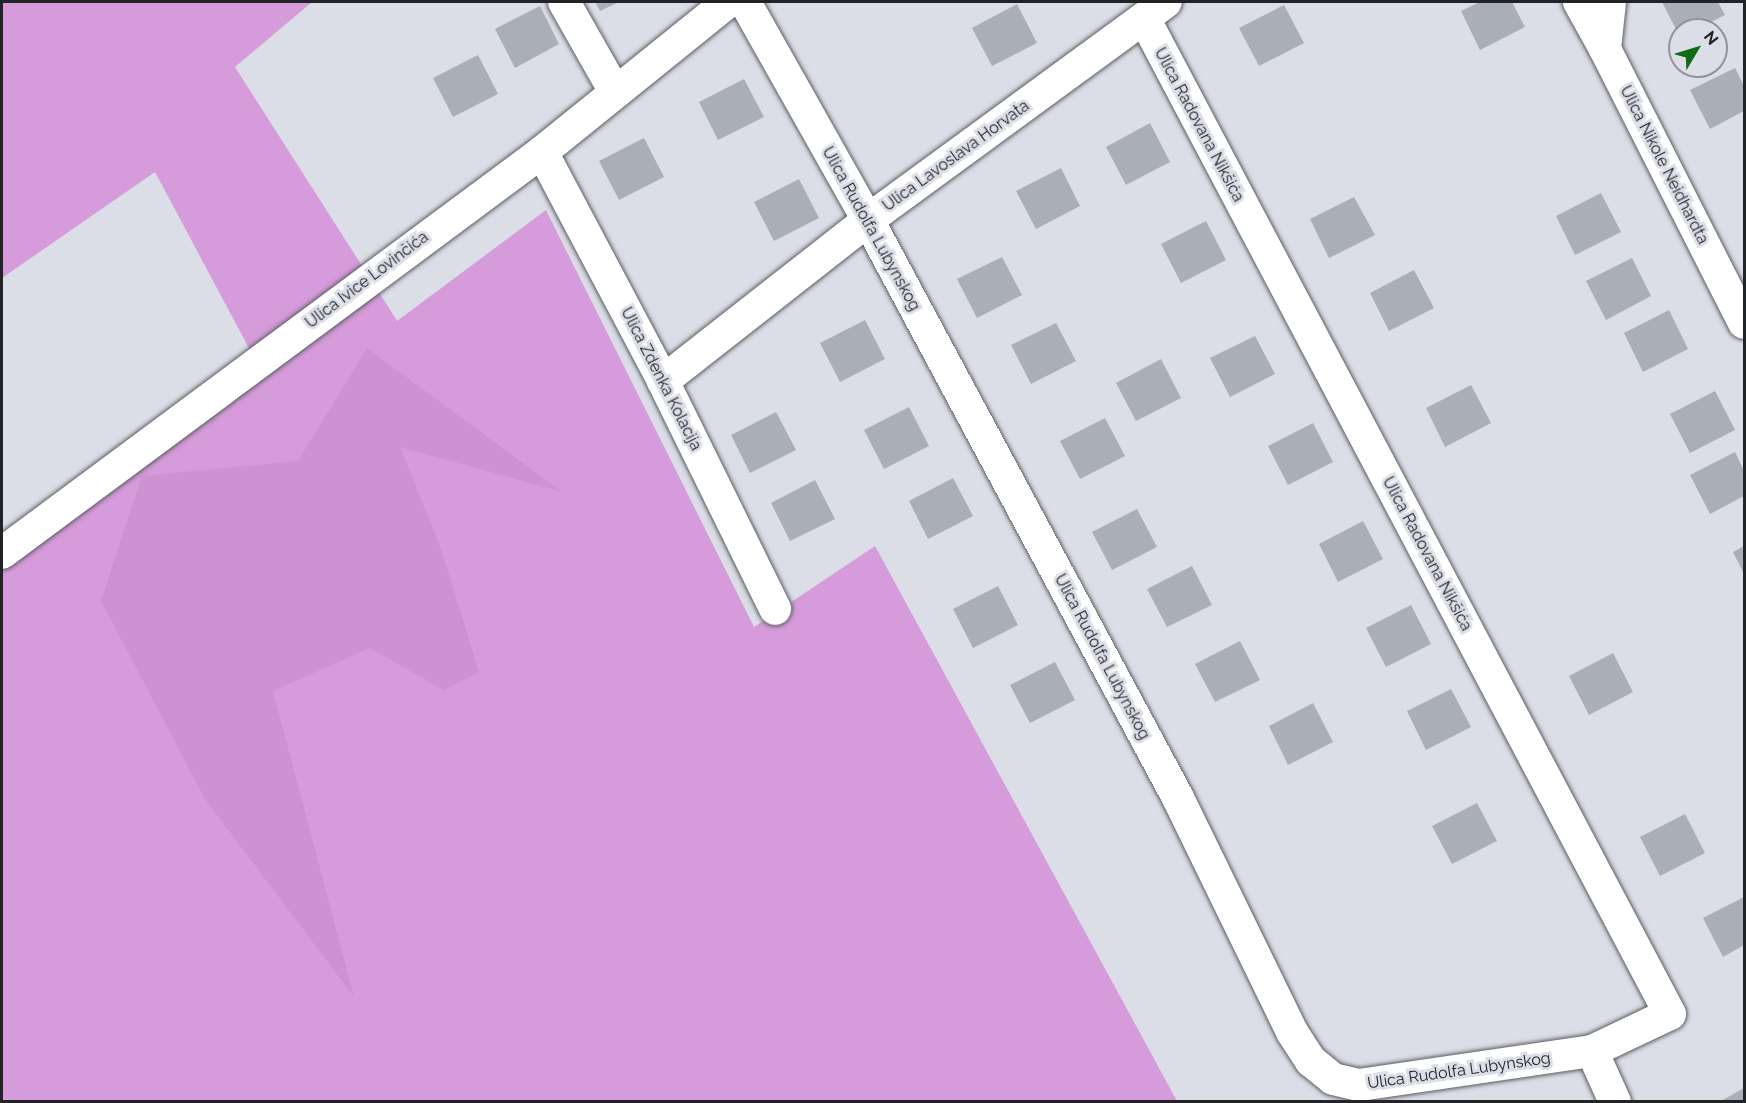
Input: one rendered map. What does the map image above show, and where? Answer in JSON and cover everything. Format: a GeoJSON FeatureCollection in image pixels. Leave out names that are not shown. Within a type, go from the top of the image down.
{"type":"FeatureCollection","features":[{"type":"Feature","properties":{"kind":"street"},"geometry":{"type":"LineString","coordinates":[[564,2],[614,90]]}},
{"type":"Feature","properties":{"kind":"street","name":"Ulica Ivice Lovinčića"},"geometry":{"type":"LineString","coordinates":[[2,553],[542,152],[614,90],[728,2]]}},
{"type":"Feature","properties":{"kind":"street","name":"Ulica Rudolfa Lubynskog"},"geometry":{"type":"LineString","coordinates":[[745,2],[868,220],[1178,798],[1292,1032],[1311,1061],[1333,1079],[1359,1085],[1592,1051]]}},
{"type":"Feature","properties":{"kind":"street"},"geometry":{"type":"LineString","coordinates":[[1579,2],[1605,49]]}},
{"type":"Feature","properties":{"kind":"street"},"geometry":{"type":"LineString","coordinates":[[1605,49],[1610,2]]}},
{"type":"Feature","properties":{"kind":"street","name":"Ulica Lavoslava Horvata"},"geometry":{"type":"LineString","coordinates":[[663,381],[868,220],[1155,10]]}},
{"type":"Feature","properties":{"kind":"street","name":"Ulica Radovana Nikšića"},"geometry":{"type":"LineString","coordinates":[[1155,10],[1670,1014],[1592,1051]]}},
{"type":"Feature","properties":{"kind":"street","name":"Ulica Nikole Neidhardta"},"geometry":{"type":"LineString","coordinates":[[1605,49],[1744,323]]}},
{"type":"Feature","properties":{"kind":"street","name":"Ulica Zdenka Kolacija"},"geometry":{"type":"LineString","coordinates":[[542,152],[663,381],[775,609]]}},
{"type":"Feature","properties":{"kind":"street"},"geometry":{"type":"LineString","coordinates":[[1592,1051],[1615,1101]]}},
{"type":"Feature","properties":{"kind":"shaded area"},"geometry":{"type":"Polygon","coordinates":[[[2,2],[312,2],[235,67],[364,269],[251,352],[155,172],[2,278],[2,2]]]}},
{"type":"Feature","properties":{"kind":"shaded area"},"geometry":{"type":"Polygon","coordinates":[[[546,210],[754,627],[875,546],[1177,1101],[2,1101],[2,566],[377,289],[397,321],[546,210]]]}},
{"type":"Feature","properties":{"kind":"shaded area"},"geometry":{"type":"Polygon","coordinates":[[[367,348],[562,492],[400,447],[441,549],[479,672],[443,690],[370,648],[273,691],[354,997],[205,799],[101,601],[142,476],[298,461],[367,348]]]}},
{"type":"Feature","properties":{"kind":"building"},"geometry":{"type":"Polygon","coordinates":[[[595,2],[619,2],[600,11],[595,2]]]}},
{"type":"Feature","properties":{"kind":"building"},"geometry":{"type":"Polygon","coordinates":[[[1480,2],[1512,2],[1525,27],[1480,50],[1461,11],[1480,2]]]}},
{"type":"Feature","properties":{"kind":"building"},"geometry":{"type":"Polygon","coordinates":[[[1662,2],[1718,2],[1725,15],[1719,18],[1670,18],[1662,2]]]}},
{"type":"Feature","properties":{"kind":"building"},"geometry":{"type":"Polygon","coordinates":[[[1017,4],[1037,43],[992,66],[972,28],[1017,4]]]}},
{"type":"Feature","properties":{"kind":"building"},"geometry":{"type":"Polygon","coordinates":[[[1284,5],[1304,43],[1259,66],[1239,28],[1284,5]]]}},
{"type":"Feature","properties":{"kind":"building"},"geometry":{"type":"Polygon","coordinates":[[[540,6],[559,44],[515,68],[495,29],[540,6]]]}},
{"type":"Feature","properties":{"kind":"building"},"geometry":{"type":"Polygon","coordinates":[[[478,55],[498,94],[453,117],[433,78],[478,55]]]}},
{"type":"Feature","properties":{"kind":"building"},"geometry":{"type":"Polygon","coordinates":[[[1735,68],[1744,86],[1744,111],[1710,129],[1690,90],[1715,78],[1728,78],[1728,71],[1735,68]]]}},
{"type":"Feature","properties":{"kind":"building"},"geometry":{"type":"Polygon","coordinates":[[[744,79],[764,117],[718,140],[699,102],[744,79]]]}},
{"type":"Feature","properties":{"kind":"building"},"geometry":{"type":"Polygon","coordinates":[[[1150,123],[1170,162],[1126,185],[1106,147],[1150,123]]]}},
{"type":"Feature","properties":{"kind":"building"},"geometry":{"type":"Polygon","coordinates":[[[644,138],[664,177],[619,200],[599,161],[644,138]]]}},
{"type":"Feature","properties":{"kind":"building"},"geometry":{"type":"Polygon","coordinates":[[[1061,168],[1080,206],[1036,229],[1016,191],[1061,168]]]}},
{"type":"Feature","properties":{"kind":"building"},"geometry":{"type":"Polygon","coordinates":[[[799,179],[819,218],[774,241],[754,202],[799,179]]]}},
{"type":"Feature","properties":{"kind":"building"},"geometry":{"type":"Polygon","coordinates":[[[1601,193],[1621,232],[1575,255],[1556,216],[1601,193]]]}},
{"type":"Feature","properties":{"kind":"building"},"geometry":{"type":"Polygon","coordinates":[[[1354,197],[1375,235],[1329,258],[1310,219],[1354,197]]]}},
{"type":"Feature","properties":{"kind":"building"},"geometry":{"type":"Polygon","coordinates":[[[1206,221],[1226,260],[1181,283],[1161,244],[1206,221]]]}},
{"type":"Feature","properties":{"kind":"building"},"geometry":{"type":"Polygon","coordinates":[[[1002,257],[1022,295],[977,318],[957,279],[1002,257]]]}},
{"type":"Feature","properties":{"kind":"building"},"geometry":{"type":"Polygon","coordinates":[[[1632,258],[1651,296],[1606,320],[1586,281],[1632,258]]]}},
{"type":"Feature","properties":{"kind":"building"},"geometry":{"type":"Polygon","coordinates":[[[1414,270],[1434,308],[1389,331],[1370,293],[1414,270]]]}},
{"type":"Feature","properties":{"kind":"building"},"geometry":{"type":"Polygon","coordinates":[[[1669,310],[1688,349],[1643,372],[1624,333],[1669,310]]]}},
{"type":"Feature","properties":{"kind":"building"},"geometry":{"type":"Polygon","coordinates":[[[865,320],[885,359],[840,382],[820,343],[865,320]]]}},
{"type":"Feature","properties":{"kind":"building"},"geometry":{"type":"Polygon","coordinates":[[[1056,323],[1076,361],[1031,384],[1011,345],[1056,323]]]}},
{"type":"Feature","properties":{"kind":"building"},"geometry":{"type":"Polygon","coordinates":[[[1255,336],[1275,374],[1230,397],[1210,358],[1255,336]]]}},
{"type":"Feature","properties":{"kind":"building"},"geometry":{"type":"Polygon","coordinates":[[[1161,359],[1181,398],[1136,421],[1116,383],[1161,359]]]}},
{"type":"Feature","properties":{"kind":"building"},"geometry":{"type":"Polygon","coordinates":[[[1471,385],[1491,423],[1445,447],[1426,408],[1471,385]]]}},
{"type":"Feature","properties":{"kind":"building"},"geometry":{"type":"Polygon","coordinates":[[[1715,391],[1735,430],[1690,453],[1670,414],[1715,391]]]}},
{"type":"Feature","properties":{"kind":"building"},"geometry":{"type":"Polygon","coordinates":[[[909,407],[929,446],[884,469],[864,430],[909,407]]]}},
{"type":"Feature","properties":{"kind":"building"},"geometry":{"type":"Polygon","coordinates":[[[776,412],[796,450],[750,473],[731,435],[776,412]]]}},
{"type":"Feature","properties":{"kind":"building"},"geometry":{"type":"Polygon","coordinates":[[[1105,418],[1125,456],[1080,479],[1060,441],[1105,418]]]}},
{"type":"Feature","properties":{"kind":"building"},"geometry":{"type":"Polygon","coordinates":[[[1313,423],[1333,462],[1288,485],[1268,446],[1313,423]]]}},
{"type":"Feature","properties":{"kind":"building"},"geometry":{"type":"Polygon","coordinates":[[[1735,452],[1744,471],[1744,496],[1710,514],[1690,475],[1735,452]]]}},
{"type":"Feature","properties":{"kind":"building"},"geometry":{"type":"Polygon","coordinates":[[[953,478],[973,516],[928,539],[909,501],[953,478]]]}},
{"type":"Feature","properties":{"kind":"building"},"geometry":{"type":"Polygon","coordinates":[[[815,480],[835,519],[790,541],[771,503],[815,480]]]}},
{"type":"Feature","properties":{"kind":"building"},"geometry":{"type":"Polygon","coordinates":[[[1137,509],[1157,547],[1112,570],[1092,532],[1137,509]]]}},
{"type":"Feature","properties":{"kind":"building"},"geometry":{"type":"Polygon","coordinates":[[[1363,521],[1383,559],[1338,582],[1319,544],[1363,521]]]}},
{"type":"Feature","properties":{"kind":"building"},"geometry":{"type":"Polygon","coordinates":[[[1744,546],[1744,574],[1733,552],[1744,546]]]}},
{"type":"Feature","properties":{"kind":"building"},"geometry":{"type":"Polygon","coordinates":[[[1192,566],[1212,605],[1167,627],[1147,589],[1192,566]]]}},
{"type":"Feature","properties":{"kind":"building"},"geometry":{"type":"Polygon","coordinates":[[[998,586],[1018,625],[973,648],[953,609],[998,586]]]}},
{"type":"Feature","properties":{"kind":"building"},"geometry":{"type":"Polygon","coordinates":[[[1411,605],[1431,644],[1386,667],[1366,628],[1411,605]]]}},
{"type":"Feature","properties":{"kind":"building"},"geometry":{"type":"Polygon","coordinates":[[[1240,641],[1260,680],[1215,702],[1195,664],[1240,641]]]}},
{"type":"Feature","properties":{"kind":"building"},"geometry":{"type":"Polygon","coordinates":[[[1613,653],[1633,692],[1589,715],[1569,676],[1613,653]]]}},
{"type":"Feature","properties":{"kind":"building"},"geometry":{"type":"Polygon","coordinates":[[[1055,662],[1075,700],[1030,723],[1010,685],[1055,662]]]}},
{"type":"Feature","properties":{"kind":"building"},"geometry":{"type":"Polygon","coordinates":[[[1451,689],[1471,727],[1426,750],[1407,711],[1451,689]]]}},
{"type":"Feature","properties":{"kind":"building"},"geometry":{"type":"Polygon","coordinates":[[[1313,703],[1333,742],[1288,765],[1269,726],[1313,703]]]}},
{"type":"Feature","properties":{"kind":"building"},"geometry":{"type":"Polygon","coordinates":[[[1477,803],[1497,841],[1452,864],[1432,826],[1477,803]]]}},
{"type":"Feature","properties":{"kind":"building"},"geometry":{"type":"Polygon","coordinates":[[[1685,814],[1705,853],[1660,876],[1640,837],[1685,814]]]}},
{"type":"Feature","properties":{"kind":"building"},"geometry":{"type":"Polygon","coordinates":[[[1744,897],[1744,945],[1723,957],[1703,918],[1744,897]]]}},
{"type":"Feature","properties":{"kind":"building"},"geometry":{"type":"Polygon","coordinates":[[[1744,1088],[1744,1102],[1719,1102],[1744,1088]]]}}]}
